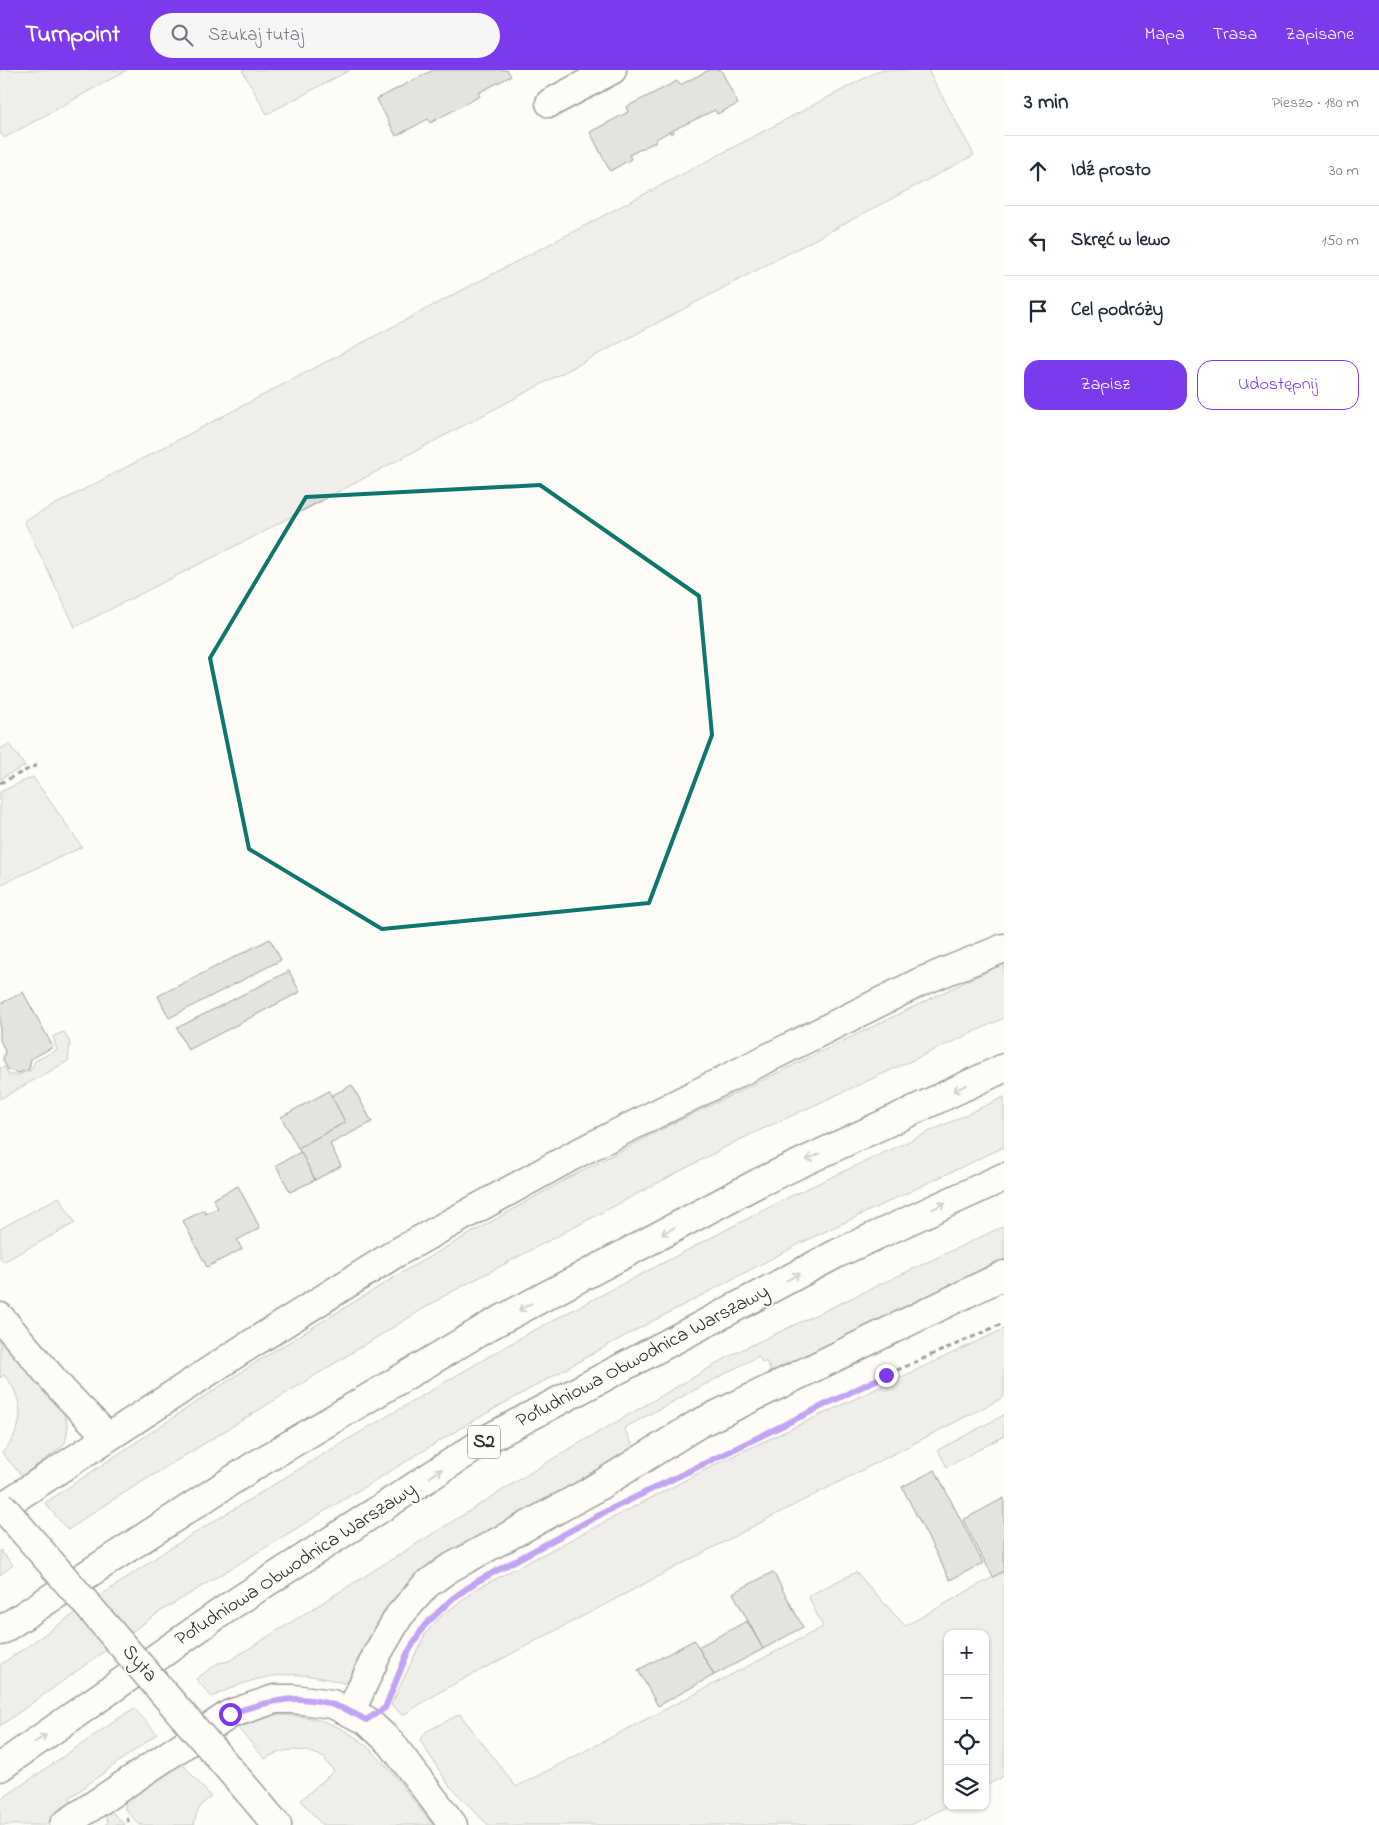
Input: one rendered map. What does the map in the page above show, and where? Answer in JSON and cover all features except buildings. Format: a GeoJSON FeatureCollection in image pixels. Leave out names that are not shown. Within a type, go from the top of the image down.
{"type":"FeatureCollection","features":[{"type":"Feature","properties":{"kind":"main road"},"geometry":{"type":"LineString","coordinates":[[550,103],[612,70]]}},
{"type":"Feature","properties":{"kind":"main road"},"geometry":{"type":"LineString","coordinates":[[0,1508],[396,1253],[576,1154],[920,982],[1004,948]]}},
{"type":"Feature","properties":{"kind":"main road"},"geometry":{"type":"LineString","coordinates":[[0,1631],[254,1466],[491,1325],[758,1183],[1004,1068]]}},
{"type":"Feature","properties":{"kind":"main road","name":"Południowa Obwodnica Warszawy"},"geometry":{"type":"LineString","coordinates":[[0,1767],[233,1604],[491,1437],[836,1254],[1004,1177]]}},
{"type":"Feature","properties":{"kind":"main road"},"geometry":{"type":"LineString","coordinates":[[351,1711],[377,1654],[399,1616],[426,1585],[448,1569],[589,1492],[698,1424],[1004,1274]]}},
{"type":"Feature","properties":{"kind":"main road"},"geometry":{"type":"LineString","coordinates":[[0,1317],[63,1391],[108,1437]]}},
{"type":"Feature","properties":{"kind":"main road","name":"Syta"},"geometry":{"type":"LineString","coordinates":[[0,1504],[277,1825]]}},
{"type":"Feature","properties":{"kind":"main road"},"geometry":{"type":"LineString","coordinates":[[64,1825],[230,1714],[275,1699],[294,1699],[332,1704],[351,1711],[366,1720],[391,1743],[453,1825]]}},
{"type":"Feature","properties":{"kind":"path"},"geometry":{"type":"LineString","coordinates":[[0,783],[37,765]]}},
{"type":"Feature","properties":{"kind":"path"},"geometry":{"type":"LineString","coordinates":[[648,1491],[886,1375],[1004,1323]]}},
{"type":"Feature","properties":{"kind":"highlighted area"},"geometry":{"type":"Polygon","coordinates":[[[540,485],[699,596],[712,735],[649,903],[382,929],[249,849],[210,658],[306,497],[540,485]]]}},
{"type":"Feature","properties":{"kind":"shaded area"},"geometry":{"type":"Polygon","coordinates":[[[0,70],[127,70],[4,138],[0,132],[0,70]]]}},
{"type":"Feature","properties":{"kind":"shaded area"},"geometry":{"type":"Polygon","coordinates":[[[242,70],[350,70],[267,114],[242,70]]]}},
{"type":"Feature","properties":{"kind":"shaded area"},"geometry":{"type":"Polygon","coordinates":[[[880,70],[928,70],[974,155],[253,537],[75,627],[24,521],[880,70]]]}},
{"type":"Feature","properties":{"kind":"shaded area"},"geometry":{"type":"Polygon","coordinates":[[[9,744],[25,766],[0,779],[0,749],[9,744]]]}},
{"type":"Feature","properties":{"kind":"shaded area"},"geometry":{"type":"Polygon","coordinates":[[[33,777],[82,847],[0,885],[0,792],[33,777]]]}},
{"type":"Feature","properties":{"kind":"shaded area"},"geometry":{"type":"Polygon","coordinates":[[[1004,963],[1004,1018],[739,1140],[444,1296],[93,1512],[68,1530],[45,1503],[258,1361],[408,1269],[570,1177],[676,1122],[1004,963]]]}},
{"type":"Feature","properties":{"kind":"shaded area"},"geometry":{"type":"Polygon","coordinates":[[[64,1032],[70,1043],[68,1061],[0,1099],[0,1068],[5,1067],[9,1075],[18,1075],[31,1070],[35,1061],[57,1050],[53,1036],[64,1032]]]}},
{"type":"Feature","properties":{"kind":"shaded area"},"geometry":{"type":"Polygon","coordinates":[[[1004,1097],[1004,1147],[803,1242],[619,1339],[469,1423],[158,1613],[0,1726],[0,1665],[164,1552],[330,1450],[527,1334],[791,1196],[1004,1097]]]}},
{"type":"Feature","properties":{"kind":"shaded area"},"geometry":{"type":"Polygon","coordinates":[[[59,1197],[75,1223],[3,1262],[0,1257],[0,1229],[59,1197]]]}},
{"type":"Feature","properties":{"kind":"shaded area"},"geometry":{"type":"Polygon","coordinates":[[[1004,1226],[1004,1264],[773,1376],[766,1361],[763,1363],[758,1356],[624,1428],[635,1450],[428,1570],[350,1685],[313,1676],[280,1675],[247,1682],[212,1697],[196,1679],[218,1663],[229,1661],[559,1455],[737,1352],[1004,1226]]]}},
{"type":"Feature","properties":{"kind":"shaded area"},"geometry":{"type":"Polygon","coordinates":[[[1004,1329],[1004,1397],[769,1518],[443,1690],[403,1715],[391,1705],[425,1634],[440,1617],[478,1588],[722,1461],[1004,1329]]]}},
{"type":"Feature","properties":{"kind":"shaded area"},"geometry":{"type":"Polygon","coordinates":[[[0,1337],[62,1407],[68,1427],[65,1443],[22,1476],[2,1453],[10,1444],[15,1434],[20,1414],[16,1395],[11,1385],[4,1375],[0,1378],[0,1337]]]}},
{"type":"Feature","properties":{"kind":"shaded area"},"geometry":{"type":"Polygon","coordinates":[[[1004,1415],[1004,1436],[947,1467],[938,1450],[1004,1415]]]}},
{"type":"Feature","properties":{"kind":"shaded area"},"geometry":{"type":"Polygon","coordinates":[[[0,1550],[13,1565],[0,1575],[0,1550]]]}},
{"type":"Feature","properties":{"kind":"shaded area"},"geometry":{"type":"Polygon","coordinates":[[[1004,1571],[1004,1776],[989,1784],[989,1630],[944,1630],[944,1808],[911,1825],[488,1825],[448,1784],[420,1740],[427,1731],[460,1714],[516,1787],[823,1627],[808,1596],[856,1572],[905,1626],[1004,1571]]]}},
{"type":"Feature","properties":{"kind":"shaded area"},"geometry":{"type":"Polygon","coordinates":[[[134,1708],[157,1734],[69,1798],[74,1805],[46,1825],[0,1825],[0,1800],[134,1708]]]}},
{"type":"Feature","properties":{"kind":"shaded area"},"geometry":{"type":"Polygon","coordinates":[[[274,1715],[304,1717],[329,1723],[350,1734],[385,1764],[433,1825],[322,1825],[301,1800],[334,1771],[326,1762],[326,1759],[311,1752],[295,1750],[280,1752],[265,1759],[238,1728],[274,1715]]]}},
{"type":"Feature","properties":{"kind":"shaded area"},"geometry":{"type":"Polygon","coordinates":[[[180,1761],[211,1797],[199,1809],[194,1825],[140,1825],[125,1809],[125,1801],[180,1761]]]}},
{"type":"Feature","properties":{"kind":"shaded area"},"geometry":{"type":"Polygon","coordinates":[[[110,1810],[125,1825],[105,1825],[108,1822],[104,1813],[110,1810]]]}},
{"type":"Feature","properties":{"kind":"route"},"geometry":{"type":"LineString","coordinates":[[230,1714],[275,1699],[294,1699],[332,1704],[351,1711],[366,1720],[385,1708],[407,1654],[424,1626],[452,1599],[476,1582],[603,1513],[886,1375]]}}]}
